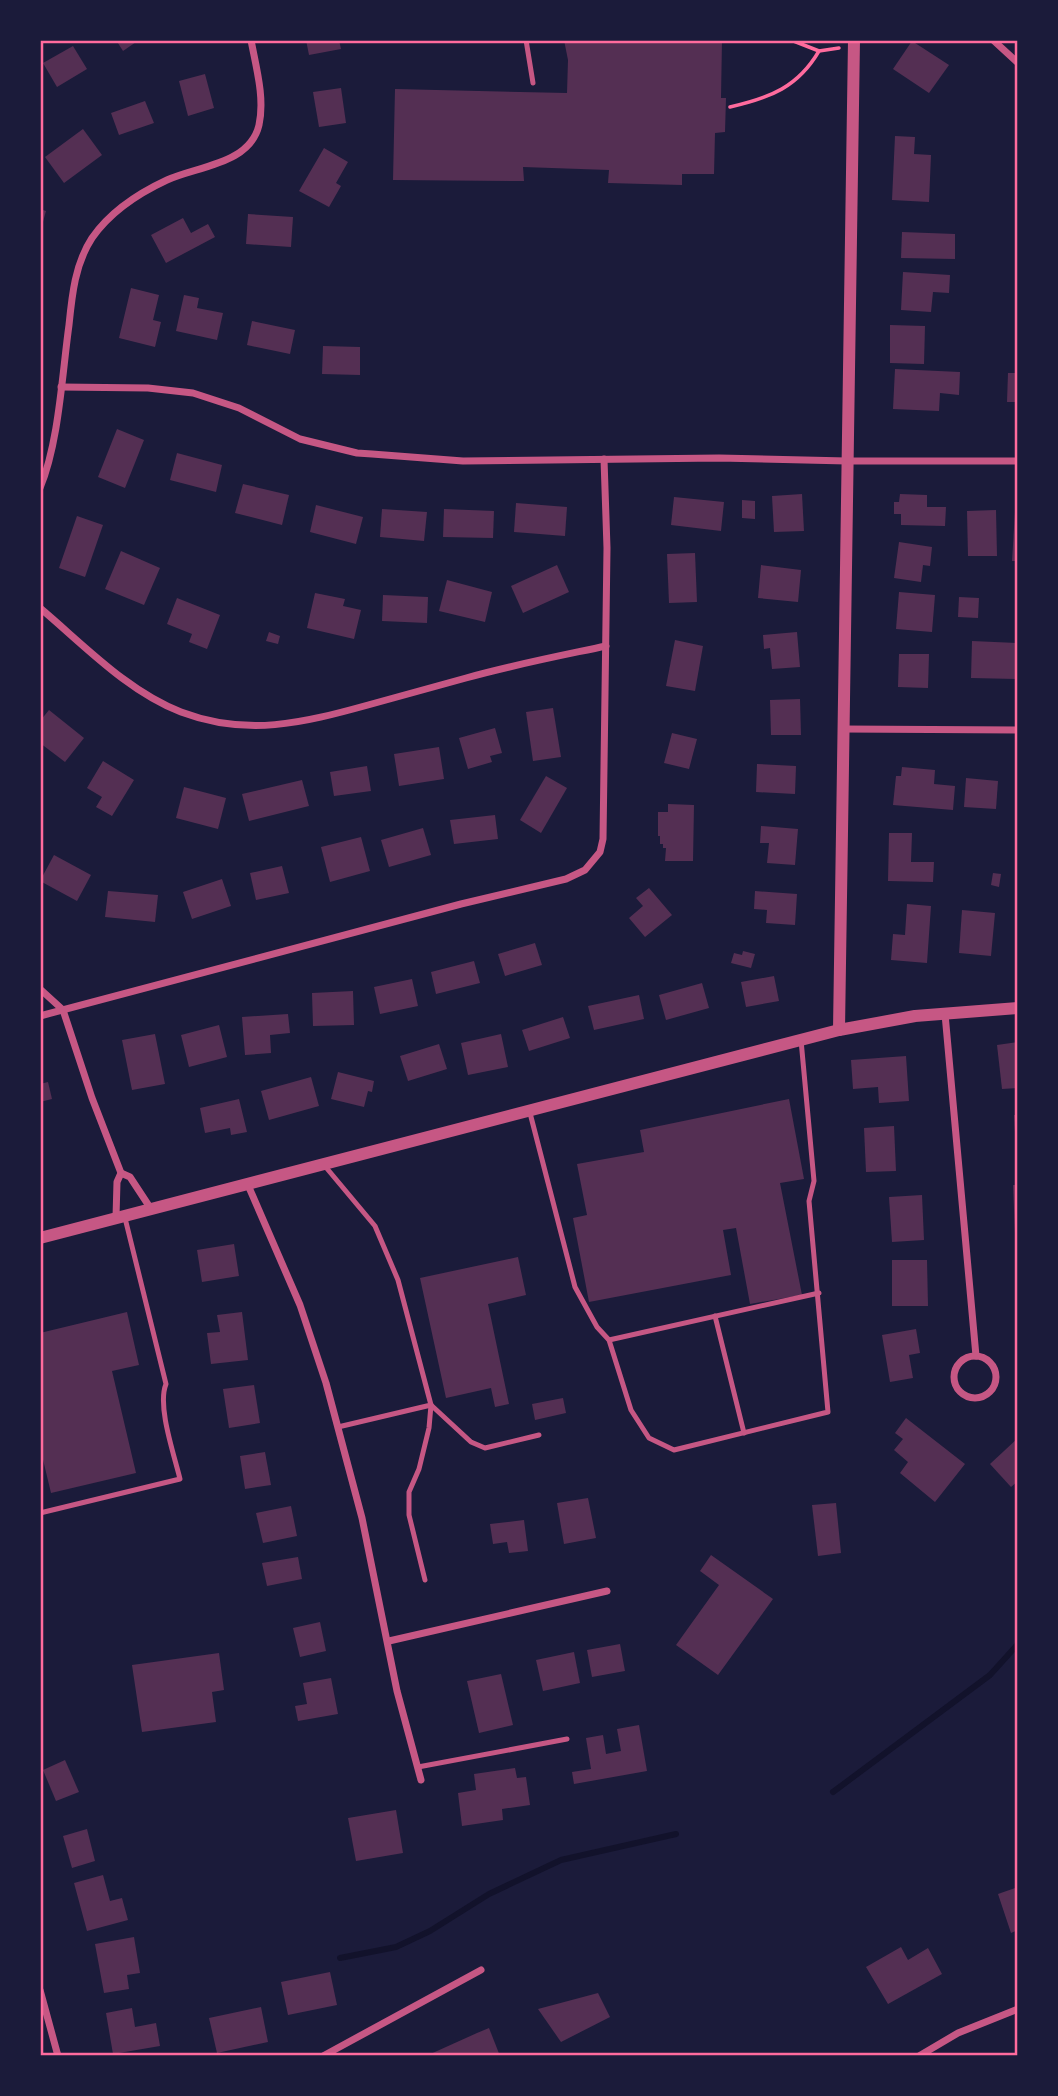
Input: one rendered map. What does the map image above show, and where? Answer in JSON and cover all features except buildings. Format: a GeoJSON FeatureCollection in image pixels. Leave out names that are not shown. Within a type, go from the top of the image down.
{"type":"FeatureCollection","features":[{"type":"Feature","properties":{"kind":"street"},"geometry":{"type":"LineString","coordinates":[[40,488],[45,476],[61,387],[73,290],[81,260],[93,237],[120,208],[138,195],[168,180],[226,159],[250,145],[259,125],[260,95],[251,40]]}},
{"type":"Feature","properties":{"kind":"street"},"geometry":{"type":"LineString","coordinates":[[993,40],[1018,63]]}},
{"type":"Feature","properties":{"kind":"street"},"geometry":{"type":"LineString","coordinates":[[839,1030],[854,43]]}},
{"type":"Feature","properties":{"kind":"street"},"geometry":{"type":"LineString","coordinates":[[61,387],[148,388],[193,393],[239,408],[300,439],[357,453],[463,461],[719,458],[1018,461]]}},
{"type":"Feature","properties":{"kind":"street"},"geometry":{"type":"LineString","coordinates":[[40,1016],[461,904],[566,879],[585,870],[600,852],[603,839],[607,548],[604,459]]}},
{"type":"Feature","properties":{"kind":"street"},"geometry":{"type":"LineString","coordinates":[[40,608],[138,690],[181,712],[221,723],[245,726],[270,726],[311,720],[484,673],[606,646]]}},
{"type":"Feature","properties":{"kind":"street"},"geometry":{"type":"LineString","coordinates":[[843,729],[1018,730]]}},
{"type":"Feature","properties":{"kind":"street"},"geometry":{"type":"LineString","coordinates":[[40,989],[62,1010],[121,1173],[117,1182],[120,1216]]}},
{"type":"Feature","properties":{"kind":"street"},"geometry":{"type":"LineString","coordinates":[[40,1238],[839,1030],[915,1016],[1018,1008]]}},
{"type":"Feature","properties":{"kind":"street"},"geometry":{"type":"LineString","coordinates":[[945,1014],[976,1356]]}},
{"type":"Feature","properties":{"kind":"street"},"geometry":{"type":"LineString","coordinates":[[121,1173],[131,1177],[151,1209]]}},
{"type":"Feature","properties":{"kind":"street"},"geometry":{"type":"LineString","coordinates":[[248,1185],[300,1305],[326,1383],[362,1518],[397,1691],[421,1780]]}},
{"type":"Feature","properties":{"kind":"street"},"geometry":{"type":"LineString","coordinates":[[976,1356],[989,1361],[994,1367],[996,1381],[989,1393],[976,1398],[963,1394],[954,1377],[958,1364],[976,1356]]}},
{"type":"Feature","properties":{"kind":"street"},"geometry":{"type":"LineString","coordinates":[[388,1641],[607,1591]]}},
{"type":"Feature","properties":{"kind":"street"},"geometry":{"type":"LineString","coordinates":[[323,2056],[481,1970]]}},
{"type":"Feature","properties":{"kind":"street"},"geometry":{"type":"LineString","coordinates":[[40,1990],[58,2056]]}},
{"type":"Feature","properties":{"kind":"street"},"geometry":{"type":"LineString","coordinates":[[919,2056],[958,2033],[1018,2009]]}},
{"type":"Feature","properties":{"kind":"lane"},"geometry":{"type":"LineString","coordinates":[[526,40],[533,83]]}},
{"type":"Feature","properties":{"kind":"lane"},"geometry":{"type":"LineString","coordinates":[[530,1111],[575,1287],[597,1327],[609,1340],[631,1410],[649,1438],[674,1450],[828,1412],[809,1201],[814,1181],[801,1040]]}},
{"type":"Feature","properties":{"kind":"lane"},"geometry":{"type":"LineString","coordinates":[[324,1165],[375,1226],[398,1280],[431,1405],[429,1428],[419,1469],[409,1492],[409,1515],[425,1580]]}},
{"type":"Feature","properties":{"kind":"lane"},"geometry":{"type":"LineString","coordinates":[[40,1513],[180,1479],[166,1415],[163,1391],[166,1384],[120,1216]]}},
{"type":"Feature","properties":{"kind":"lane"},"geometry":{"type":"LineString","coordinates":[[609,1340],[819,1293]]}},
{"type":"Feature","properties":{"kind":"lane"},"geometry":{"type":"LineString","coordinates":[[715,1316],[744,1433]]}},
{"type":"Feature","properties":{"kind":"lane"},"geometry":{"type":"LineString","coordinates":[[338,1427],[431,1405]]}},
{"type":"Feature","properties":{"kind":"lane"},"geometry":{"type":"LineString","coordinates":[[431,1405],[471,1442],[485,1448],[539,1435]]}},
{"type":"Feature","properties":{"kind":"lane"},"geometry":{"type":"LineString","coordinates":[[418,1767],[567,1739]]}},
{"type":"Feature","properties":{"kind":"path"},"geometry":{"type":"LineString","coordinates":[[791,40],[819,51],[854,43]]}},
{"type":"Feature","properties":{"kind":"path"},"geometry":{"type":"LineString","coordinates":[[730,107],[759,100],[792,84],[812,63],[819,51]]}},
{"type":"Feature","properties":{"kind":"waterway"},"geometry":{"type":"LineString","coordinates":[[833,1792],[990,1675],[1018,1644]]}},
{"type":"Feature","properties":{"kind":"waterway"},"geometry":{"type":"LineString","coordinates":[[340,1958],[396,1947],[430,1931],[489,1894],[561,1860],[676,1834]]}}]}
